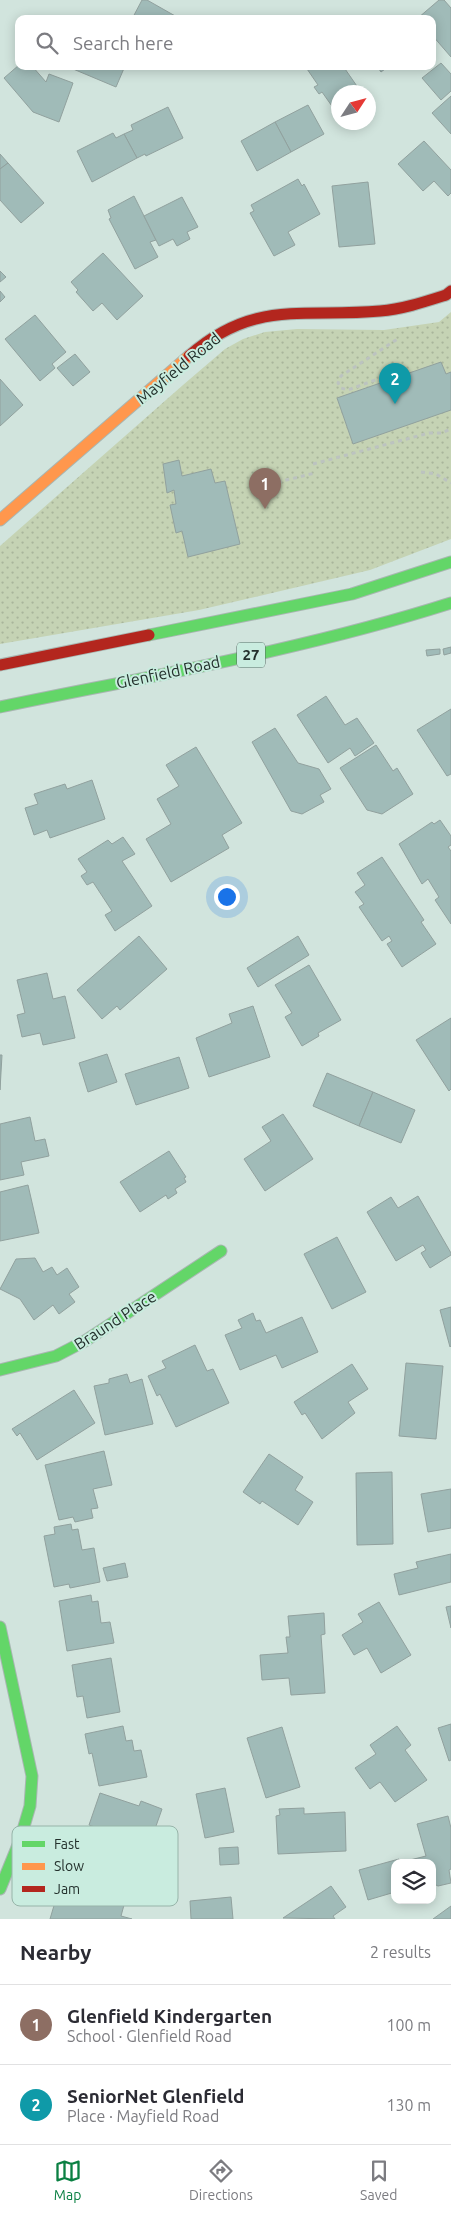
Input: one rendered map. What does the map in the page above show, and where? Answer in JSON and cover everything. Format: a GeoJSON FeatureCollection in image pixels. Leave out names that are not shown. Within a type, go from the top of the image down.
{"type":"FeatureCollection","features":[{"type":"Feature","properties":{"kind":"street","name":"Mayfield Road"},"geometry":{"type":"LineString","coordinates":[[0,520],[199,347],[232,326],[254,318],[275,315],[399,309],[446,295],[451,290]]}},
{"type":"Feature","properties":{"kind":"street"},"geometry":{"type":"LineString","coordinates":[[0,665],[352,594],[451,562]]}},
{"type":"Feature","properties":{"kind":"street","name":"Glenfield Road"},"geometry":{"type":"LineString","coordinates":[[0,707],[329,640],[401,620],[451,603]]}},
{"type":"Feature","properties":{"kind":"street","name":"Braund Place"},"geometry":{"type":"LineString","coordinates":[[0,1370],[56,1356],[85,1341],[221,1251]]}},
{"type":"Feature","properties":{"kind":"street"},"geometry":{"type":"LineString","coordinates":[[0,1626],[32,1776],[30,1806],[24,1826]]}},
{"type":"Feature","properties":{"kind":"street"},"geometry":{"type":"LineString","coordinates":[[0,1888],[12,1857]]}},
{"type":"Feature","properties":{"kind":"path"},"geometry":{"type":"LineString","coordinates":[[388,380],[386,376],[348,390],[341,388],[338,383],[341,376],[403,335]]}},
{"type":"Feature","properties":{"kind":"path"},"geometry":{"type":"LineString","coordinates":[[313,464],[429,433],[441,433],[451,429]]}},
{"type":"Feature","properties":{"kind":"path"},"geometry":{"type":"LineString","coordinates":[[421,472],[436,474],[451,483]]}},
{"type":"Feature","properties":{"kind":"path"},"geometry":{"type":"LineString","coordinates":[[262,486],[315,473]]}},
{"type":"Feature","properties":{"kind":"green space"},"geometry":{"type":"Polygon","coordinates":[[[451,312],[451,539],[370,570],[199,610],[0,644],[0,546],[225,349],[243,339],[265,332],[297,329],[384,330],[439,322],[451,312]]]}},
{"type":"Feature","properties":{"kind":"building"},"geometry":{"type":"Polygon","coordinates":[[[142,0],[147,0],[173,15],[134,15],[142,0]]]}},
{"type":"Feature","properties":{"kind":"building"},"geometry":{"type":"Polygon","coordinates":[[[439,0],[444,0],[451,8],[451,57],[436,40],[436,15],[422,15],[439,0]]]}},
{"type":"Feature","properties":{"kind":"building"},"geometry":{"type":"Polygon","coordinates":[[[441,63],[451,74],[451,91],[441,100],[422,78],[432,70],[436,70],[436,67],[441,63]]]}},
{"type":"Feature","properties":{"kind":"building"},"geometry":{"type":"Polygon","coordinates":[[[15,68],[15,70],[36,70],[46,82],[49,74],[73,83],[59,122],[33,112],[4,78],[15,68]]]}},
{"type":"Feature","properties":{"kind":"building"},"geometry":{"type":"Polygon","coordinates":[[[76,70],[123,70],[116,87],[76,70]]]}},
{"type":"Feature","properties":{"kind":"building"},"geometry":{"type":"Polygon","coordinates":[[[308,70],[346,70],[356,85],[331,85],[331,105],[322,92],[319,94],[314,87],[318,85],[308,70]]]}},
{"type":"Feature","properties":{"kind":"building"},"geometry":{"type":"Polygon","coordinates":[[[451,96],[451,134],[432,113],[451,96]]]}},
{"type":"Feature","properties":{"kind":"building"},"geometry":{"type":"Polygon","coordinates":[[[308,105],[324,134],[291,152],[275,122],[308,105]]]}},
{"type":"Feature","properties":{"kind":"building"},"geometry":{"type":"Polygon","coordinates":[[[168,107],[183,138],[146,156],[145,154],[137,158],[124,134],[133,130],[131,125],[168,107]]]}},
{"type":"Feature","properties":{"kind":"building"},"geometry":{"type":"Polygon","coordinates":[[[275,122],[291,152],[257,171],[241,141],[275,122]]]}},
{"type":"Feature","properties":{"kind":"building"},"geometry":{"type":"Polygon","coordinates":[[[113,133],[116,138],[124,134],[137,158],[92,182],[77,151],[113,133]]]}},
{"type":"Feature","properties":{"kind":"building"},"geometry":{"type":"Polygon","coordinates":[[[424,141],[451,170],[451,193],[448,196],[434,181],[423,191],[398,164],[424,141]]]}},
{"type":"Feature","properties":{"kind":"building"},"geometry":{"type":"Polygon","coordinates":[[[0,154],[8,163],[0,169],[0,154]]]}},
{"type":"Feature","properties":{"kind":"building"},"geometry":{"type":"Polygon","coordinates":[[[8,163],[44,203],[21,223],[0,200],[0,169],[8,163]]]}},
{"type":"Feature","properties":{"kind":"building"},"geometry":{"type":"Polygon","coordinates":[[[298,179],[302,186],[304,184],[320,214],[288,232],[295,245],[274,256],[250,213],[254,211],[251,205],[298,179]]]}},
{"type":"Feature","properties":{"kind":"building"},"geometry":{"type":"Polygon","coordinates":[[[368,182],[375,244],[339,247],[332,186],[368,182]]]}},
{"type":"Feature","properties":{"kind":"building"},"geometry":{"type":"Polygon","coordinates":[[[134,196],[156,240],[150,242],[158,257],[135,269],[109,219],[111,218],[108,210],[134,196]]]}},
{"type":"Feature","properties":{"kind":"building"},"geometry":{"type":"Polygon","coordinates":[[[182,197],[198,227],[187,232],[190,239],[177,246],[173,239],[159,246],[144,216],[182,197]]]}},
{"type":"Feature","properties":{"kind":"building"},"geometry":{"type":"Polygon","coordinates":[[[103,253],[143,296],[117,320],[102,303],[93,311],[76,292],[78,290],[71,282],[103,253]]]}},
{"type":"Feature","properties":{"kind":"building"},"geometry":{"type":"Polygon","coordinates":[[[0,271],[6,277],[0,282],[0,271]]]}},
{"type":"Feature","properties":{"kind":"building"},"geometry":{"type":"Polygon","coordinates":[[[0,291],[5,297],[0,302],[0,291]]]}},
{"type":"Feature","properties":{"kind":"building"},"geometry":{"type":"Polygon","coordinates":[[[35,315],[66,352],[52,364],[55,368],[40,381],[5,339],[35,315]]]}},
{"type":"Feature","properties":{"kind":"building"},"geometry":{"type":"Polygon","coordinates":[[[75,354],[90,372],[73,386],[57,368],[75,354]]]}},
{"type":"Feature","properties":{"kind":"building"},"geometry":{"type":"Polygon","coordinates":[[[441,362],[446,374],[451,372],[451,410],[353,444],[337,398],[441,362]]]}},
{"type":"Feature","properties":{"kind":"building"},"geometry":{"type":"Polygon","coordinates":[[[0,379],[23,405],[0,426],[0,379]]]}},
{"type":"Feature","properties":{"kind":"building"},"geometry":{"type":"Polygon","coordinates":[[[179,460],[182,476],[211,469],[215,483],[225,481],[240,544],[188,557],[182,531],[176,533],[170,505],[176,504],[174,490],[167,493],[163,464],[179,460]]]}},
{"type":"Feature","properties":{"kind":"building"},"geometry":{"type":"Polygon","coordinates":[[[451,647],[451,653],[444,655],[443,649],[451,647]]]}},
{"type":"Feature","properties":{"kind":"building"},"geometry":{"type":"Polygon","coordinates":[[[440,649],[440,654],[427,656],[426,650],[440,649]]]}},
{"type":"Feature","properties":{"kind":"building"},"geometry":{"type":"Polygon","coordinates":[[[326,696],[345,725],[357,718],[374,743],[355,756],[350,748],[328,763],[297,715],[326,696]]]}},
{"type":"Feature","properties":{"kind":"building"},"geometry":{"type":"Polygon","coordinates":[[[451,709],[451,774],[447,776],[417,730],[451,709]]]}},
{"type":"Feature","properties":{"kind":"building"},"geometry":{"type":"Polygon","coordinates":[[[275,728],[298,763],[319,769],[331,789],[320,795],[324,802],[302,814],[291,811],[252,742],[275,728]]]}},
{"type":"Feature","properties":{"kind":"building"},"geometry":{"type":"Polygon","coordinates":[[[376,745],[393,771],[397,768],[413,794],[382,814],[367,810],[340,768],[376,745]]]}},
{"type":"Feature","properties":{"kind":"building"},"geometry":{"type":"Polygon","coordinates":[[[196,747],[242,823],[222,835],[229,848],[171,882],[146,839],[171,824],[157,799],[179,786],[166,765],[196,747]]]}},
{"type":"Feature","properties":{"kind":"building"},"geometry":{"type":"Polygon","coordinates":[[[92,780],[105,819],[50,838],[47,830],[34,835],[25,808],[38,804],[34,794],[65,784],[67,789],[92,780]]]}},
{"type":"Feature","properties":{"kind":"building"},"geometry":{"type":"Polygon","coordinates":[[[440,820],[451,836],[451,845],[448,847],[451,851],[451,924],[435,900],[439,897],[428,879],[422,884],[399,844],[432,822],[434,824],[440,820]]]}},
{"type":"Feature","properties":{"kind":"building"},"geometry":{"type":"Polygon","coordinates":[[[123,837],[135,854],[122,861],[152,906],[115,931],[105,915],[112,911],[93,882],[87,885],[81,876],[87,872],[78,859],[108,840],[112,844],[123,837]]]}},
{"type":"Feature","properties":{"kind":"building"},"geometry":{"type":"Polygon","coordinates":[[[382,857],[424,920],[421,922],[436,944],[402,967],[387,944],[392,941],[389,936],[382,941],[359,907],[364,904],[355,892],[365,885],[357,873],[382,857]]]}},
{"type":"Feature","properties":{"kind":"building"},"geometry":{"type":"Polygon","coordinates":[[[139,936],[167,969],[120,1010],[117,1006],[102,1019],[77,990],[139,936]]]}},
{"type":"Feature","properties":{"kind":"building"},"geometry":{"type":"Polygon","coordinates":[[[298,936],[309,955],[258,987],[247,968],[298,936]]]}},
{"type":"Feature","properties":{"kind":"building"},"geometry":{"type":"Polygon","coordinates":[[[309,965],[341,1020],[318,1033],[319,1036],[302,1046],[285,1017],[292,1013],[275,985],[309,965]]]}},
{"type":"Feature","properties":{"kind":"building"},"geometry":{"type":"Polygon","coordinates":[[[47,973],[53,999],[65,996],[75,1038],[43,1045],[40,1033],[22,1037],[17,1015],[25,1013],[17,980],[47,973]]]}},
{"type":"Feature","properties":{"kind":"building"},"geometry":{"type":"Polygon","coordinates":[[[253,1006],[270,1057],[209,1077],[196,1038],[232,1023],[229,1014],[253,1006]]]}},
{"type":"Feature","properties":{"kind":"building"},"geometry":{"type":"Polygon","coordinates":[[[451,1018],[451,1089],[449,1091],[416,1040],[451,1018]]]}},
{"type":"Feature","properties":{"kind":"building"},"geometry":{"type":"Polygon","coordinates":[[[107,1054],[117,1082],[88,1092],[79,1063],[107,1054]]]}},
{"type":"Feature","properties":{"kind":"building"},"geometry":{"type":"Polygon","coordinates":[[[0,1055],[2,1055],[0,1090],[0,1055]]]}},
{"type":"Feature","properties":{"kind":"building"},"geometry":{"type":"Polygon","coordinates":[[[179,1057],[189,1088],[136,1105],[125,1074],[179,1057]]]}},
{"type":"Feature","properties":{"kind":"building"},"geometry":{"type":"Polygon","coordinates":[[[327,1073],[373,1092],[359,1126],[313,1106],[327,1073]]]}},
{"type":"Feature","properties":{"kind":"building"},"geometry":{"type":"Polygon","coordinates":[[[373,1092],[415,1110],[401,1143],[359,1126],[373,1092]]]}},
{"type":"Feature","properties":{"kind":"building"},"geometry":{"type":"Polygon","coordinates":[[[283,1114],[313,1159],[265,1191],[244,1159],[271,1141],[262,1127],[283,1114]]]}},
{"type":"Feature","properties":{"kind":"building"},"geometry":{"type":"Polygon","coordinates":[[[30,1117],[35,1141],[45,1139],[49,1156],[21,1162],[24,1175],[0,1180],[0,1124],[30,1117]]]}},
{"type":"Feature","properties":{"kind":"building"},"geometry":{"type":"Polygon","coordinates":[[[169,1151],[186,1177],[184,1178],[186,1182],[175,1189],[177,1193],[168,1199],[166,1195],[140,1212],[120,1182],[169,1151]]]}},
{"type":"Feature","properties":{"kind":"building"},"geometry":{"type":"Polygon","coordinates":[[[28,1185],[39,1233],[0,1241],[0,1192],[28,1185]]]}},
{"type":"Feature","properties":{"kind":"building"},"geometry":{"type":"Polygon","coordinates":[[[418,1196],[451,1253],[451,1255],[430,1268],[421,1253],[426,1250],[423,1245],[396,1261],[367,1212],[391,1197],[398,1208],[418,1196]]]}},
{"type":"Feature","properties":{"kind":"building"},"geometry":{"type":"Polygon","coordinates":[[[337,1237],[366,1292],[332,1309],[304,1254],[337,1237]]]}},
{"type":"Feature","properties":{"kind":"building"},"geometry":{"type":"Polygon","coordinates":[[[35,1258],[43,1272],[52,1267],[57,1275],[67,1268],[79,1287],[69,1294],[75,1302],[59,1314],[53,1305],[34,1320],[20,1299],[0,1289],[16,1259],[35,1258]]]}},
{"type":"Feature","properties":{"kind":"building"},"geometry":{"type":"Polygon","coordinates":[[[451,1307],[451,1346],[450,1347],[440,1310],[451,1307]]]}},
{"type":"Feature","properties":{"kind":"building"},"geometry":{"type":"Polygon","coordinates":[[[253,1313],[256,1321],[260,1320],[266,1333],[302,1317],[318,1352],[282,1368],[276,1355],[240,1370],[225,1335],[242,1328],[238,1320],[253,1313]]]}},
{"type":"Feature","properties":{"kind":"building"},"geometry":{"type":"Polygon","coordinates":[[[195,1345],[207,1371],[213,1369],[229,1403],[176,1427],[160,1394],[157,1396],[148,1376],[166,1368],[162,1361],[195,1345]]]}},
{"type":"Feature","properties":{"kind":"building"},"geometry":{"type":"Polygon","coordinates":[[[406,1363],[443,1366],[436,1439],[399,1436],[406,1363]]]}},
{"type":"Feature","properties":{"kind":"building"},"geometry":{"type":"Polygon","coordinates":[[[352,1364],[368,1389],[348,1402],[355,1413],[322,1439],[305,1413],[302,1415],[294,1402],[352,1364]]]}},
{"type":"Feature","properties":{"kind":"building"},"geometry":{"type":"Polygon","coordinates":[[[127,1374],[130,1383],[142,1379],[153,1424],[105,1435],[94,1386],[109,1383],[109,1379],[127,1374]]]}},
{"type":"Feature","properties":{"kind":"building"},"geometry":{"type":"Polygon","coordinates":[[[74,1390],[95,1423],[37,1460],[20,1433],[17,1436],[12,1429],[74,1390]]]}},
{"type":"Feature","properties":{"kind":"building"},"geometry":{"type":"Polygon","coordinates":[[[104,1451],[112,1485],[93,1489],[98,1508],[91,1509],[93,1518],[75,1522],[73,1517],[59,1520],[45,1465],[104,1451]]]}},
{"type":"Feature","properties":{"kind":"building"},"geometry":{"type":"Polygon","coordinates":[[[269,1454],[303,1477],[295,1490],[313,1502],[298,1525],[262,1501],[260,1504],[243,1492],[269,1454]]]}},
{"type":"Feature","properties":{"kind":"building"},"geometry":{"type":"Polygon","coordinates":[[[392,1472],[393,1544],[357,1545],[356,1473],[392,1472]]]}},
{"type":"Feature","properties":{"kind":"building"},"geometry":{"type":"Polygon","coordinates":[[[451,1489],[451,1528],[428,1532],[421,1494],[451,1489]]]}},
{"type":"Feature","properties":{"kind":"building"},"geometry":{"type":"Polygon","coordinates":[[[71,1524],[72,1530],[78,1529],[82,1550],[94,1548],[100,1582],[70,1588],[69,1584],[54,1587],[44,1536],[55,1534],[54,1527],[71,1524]]]}},
{"type":"Feature","properties":{"kind":"building"},"geometry":{"type":"Polygon","coordinates":[[[451,1554],[451,1582],[399,1595],[394,1574],[418,1568],[416,1562],[451,1554]]]}},
{"type":"Feature","properties":{"kind":"building"},"geometry":{"type":"Polygon","coordinates":[[[125,1563],[128,1577],[107,1581],[103,1568],[125,1563]]]}},
{"type":"Feature","properties":{"kind":"building"},"geometry":{"type":"Polygon","coordinates":[[[91,1595],[92,1602],[98,1601],[101,1623],[110,1622],[114,1643],[67,1651],[59,1601],[91,1595]]]}},
{"type":"Feature","properties":{"kind":"building"},"geometry":{"type":"Polygon","coordinates":[[[379,1602],[411,1655],[381,1673],[367,1648],[354,1655],[342,1635],[363,1622],[358,1614],[379,1602]]]}},
{"type":"Feature","properties":{"kind":"building"},"geometry":{"type":"Polygon","coordinates":[[[451,1606],[451,1628],[446,1607],[451,1606]]]}},
{"type":"Feature","properties":{"kind":"building"},"geometry":{"type":"Polygon","coordinates":[[[324,1613],[325,1634],[321,1635],[325,1693],[291,1695],[289,1678],[262,1680],[260,1655],[288,1653],[286,1637],[290,1637],[288,1616],[324,1613]]]}},
{"type":"Feature","properties":{"kind":"building"},"geometry":{"type":"Polygon","coordinates":[[[111,1658],[120,1712],[87,1718],[83,1696],[77,1697],[72,1665],[111,1658]]]}},
{"type":"Feature","properties":{"kind":"building"},"geometry":{"type":"Polygon","coordinates":[[[451,1724],[451,1760],[449,1761],[438,1728],[451,1724]]]}},
{"type":"Feature","properties":{"kind":"building"},"geometry":{"type":"Polygon","coordinates":[[[123,1726],[126,1741],[132,1740],[134,1751],[141,1750],[147,1777],[99,1786],[92,1753],[89,1754],[85,1734],[123,1726]]]}},
{"type":"Feature","properties":{"kind":"building"},"geometry":{"type":"Polygon","coordinates":[[[397,1726],[411,1745],[405,1750],[427,1780],[395,1802],[380,1782],[370,1789],[355,1768],[376,1754],[370,1745],[397,1726]]]}},
{"type":"Feature","properties":{"kind":"building"},"geometry":{"type":"Polygon","coordinates":[[[282,1727],[300,1787],[266,1798],[247,1738],[282,1727]]]}},
{"type":"Feature","properties":{"kind":"building"},"geometry":{"type":"Polygon","coordinates":[[[225,1788],[234,1832],[205,1838],[196,1794],[225,1788]]]}},
{"type":"Feature","properties":{"kind":"building"},"geometry":{"type":"Polygon","coordinates":[[[100,1793],[139,1806],[141,1801],[162,1809],[156,1826],[89,1825],[100,1793]]]}},
{"type":"Feature","properties":{"kind":"building"},"geometry":{"type":"Polygon","coordinates":[[[304,1808],[304,1814],[345,1812],[346,1851],[278,1854],[276,1816],[280,1815],[279,1809],[304,1808]]]}},
{"type":"Feature","properties":{"kind":"building"},"geometry":{"type":"Polygon","coordinates":[[[448,1816],[451,1828],[451,1869],[449,1870],[451,1883],[436,1885],[436,1859],[414,1859],[426,1856],[417,1824],[448,1816]]]}},
{"type":"Feature","properties":{"kind":"building"},"geometry":{"type":"Polygon","coordinates":[[[238,1847],[239,1864],[220,1865],[219,1848],[238,1847]]]}},
{"type":"Feature","properties":{"kind":"building"},"geometry":{"type":"Polygon","coordinates":[[[391,1861],[391,1893],[368,1900],[359,1870],[391,1861]]]}},
{"type":"Feature","properties":{"kind":"building"},"geometry":{"type":"Polygon","coordinates":[[[331,1886],[346,1907],[333,1916],[335,1919],[283,1918],[331,1886]]]}},
{"type":"Feature","properties":{"kind":"building"},"geometry":{"type":"Polygon","coordinates":[[[231,1897],[233,1919],[191,1919],[190,1901],[231,1897]]]}},
{"type":"Feature","properties":{"kind":"building"},"geometry":{"type":"Polygon","coordinates":[[[54,1906],[124,1906],[121,1916],[132,1919],[50,1919],[54,1906]]]}},
{"type":"Feature","properties":{"kind":"building"},"geometry":{"type":"Polygon","coordinates":[[[451,1906],[451,1919],[433,1919],[451,1906]]]}},
{"type":"Feature","properties":{"kind":"traffic: fast"},"geometry":{"type":"LineString","coordinates":[[149,635],[352,594],[451,562]]}},
{"type":"Feature","properties":{"kind":"traffic: fast"},"geometry":{"type":"LineString","coordinates":[[0,707],[227,661],[339,635],[451,603]]}},
{"type":"Feature","properties":{"kind":"traffic: fast"},"geometry":{"type":"LineString","coordinates":[[0,1370],[56,1356],[85,1341],[221,1251]]}},
{"type":"Feature","properties":{"kind":"traffic: fast"},"geometry":{"type":"LineString","coordinates":[[0,1627],[32,1776],[30,1806],[24,1826]]}},
{"type":"Feature","properties":{"kind":"traffic: fast"},"geometry":{"type":"LineString","coordinates":[[0,1889],[12,1860]]}},
{"type":"Feature","properties":{"kind":"traffic: slow"},"geometry":{"type":"LineString","coordinates":[[0,520],[189,356]]}},
{"type":"Feature","properties":{"kind":"traffic: jam"},"geometry":{"type":"LineString","coordinates":[[189,356],[213,338],[235,326],[257,319],[302,313],[352,313],[389,310],[430,300],[446,295],[451,291]]}},
{"type":"Feature","properties":{"kind":"traffic: jam"},"geometry":{"type":"LineString","coordinates":[[0,665],[149,635]]}},
{"type":"Feature","properties":{"kind":"place","name":"SeniorNet Glenfield"},"geometry":{"type":"Point","coordinates":[395,404]}},
{"type":"Feature","properties":{"kind":"place","name":"Glenfield Kindergarten"},"geometry":{"type":"Point","coordinates":[265,509]}}]}
